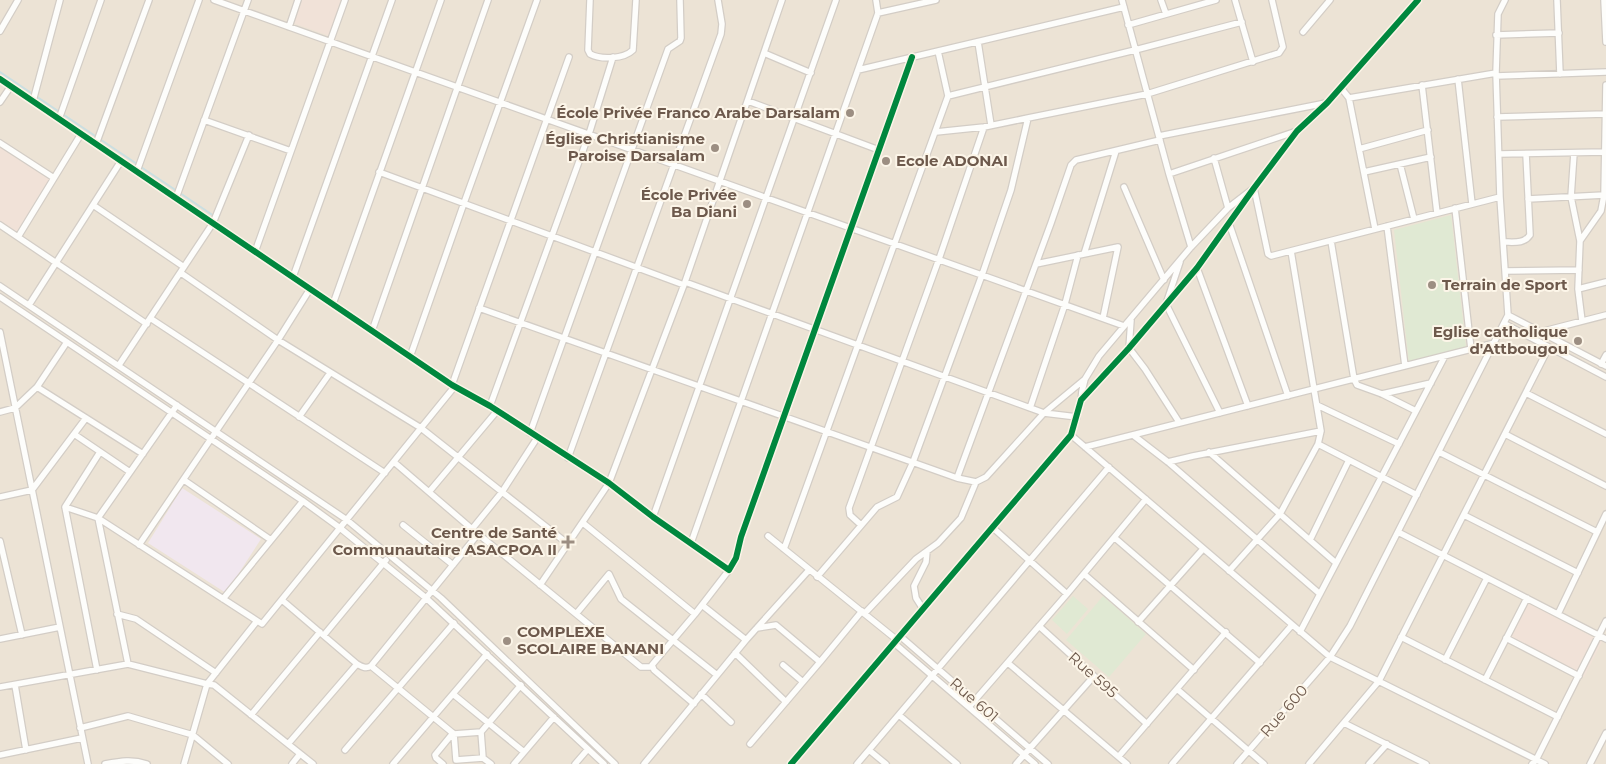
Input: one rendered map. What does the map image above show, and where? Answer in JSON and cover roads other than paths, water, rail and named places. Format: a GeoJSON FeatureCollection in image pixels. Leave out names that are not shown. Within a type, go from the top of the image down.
{"type":"FeatureCollection","features":[{"type":"Feature","properties":{"kind":"street"},"geometry":{"type":"LineString","coordinates":[[0,31],[18,0]]}},
{"type":"Feature","properties":{"kind":"street"},"geometry":{"type":"LineString","coordinates":[[33,101],[60,0]]}},
{"type":"Feature","properties":{"kind":"street"},"geometry":{"type":"LineString","coordinates":[[59,119],[101,0]]}},
{"type":"Feature","properties":{"kind":"street"},"geometry":{"type":"LineString","coordinates":[[96,144],[149,0]]}},
{"type":"Feature","properties":{"kind":"street"},"geometry":{"type":"LineString","coordinates":[[137,171],[198,0]]}},
{"type":"Feature","properties":{"kind":"street"},"geometry":{"type":"LineString","coordinates":[[214,0],[1124,326]]}},
{"type":"Feature","properties":{"kind":"street"},"geometry":{"type":"LineString","coordinates":[[176,198],[248,0]]}},
{"type":"Feature","properties":{"kind":"street"},"geometry":{"type":"LineString","coordinates":[[288,27],[298,0]]}},
{"type":"Feature","properties":{"kind":"street"},"geometry":{"type":"LineString","coordinates":[[255,252],[345,0]]}},
{"type":"Feature","properties":{"kind":"street"},"geometry":{"type":"LineString","coordinates":[[292,277],[392,0]]}},
{"type":"Feature","properties":{"kind":"street"},"geometry":{"type":"LineString","coordinates":[[333,304],[441,0]]}},
{"type":"Feature","properties":{"kind":"street"},"geometry":{"type":"LineString","coordinates":[[372,330],[488,0]]}},
{"type":"Feature","properties":{"kind":"street"},"geometry":{"type":"LineString","coordinates":[[410,356],[537,0]]}},
{"type":"Feature","properties":{"kind":"street"},"geometry":{"type":"LineString","coordinates":[[590,0],[588,50],[594,57],[613,57],[629,54],[633,50],[636,0]]}},
{"type":"Feature","properties":{"kind":"street"},"geometry":{"type":"LineString","coordinates":[[530,433],[668,49],[680,41],[680,0]]}},
{"type":"Feature","properties":{"kind":"street"},"geometry":{"type":"LineString","coordinates":[[568,458],[721,34],[722,24],[718,0]]}},
{"type":"Feature","properties":{"kind":"street"},"geometry":{"type":"LineString","coordinates":[[540,585],[609,483],[684,283],[782,0]]}},
{"type":"Feature","properties":{"kind":"street"},"geometry":{"type":"LineString","coordinates":[[654,517],[836,0]]}},
{"type":"Feature","properties":{"kind":"street"},"geometry":{"type":"LineString","coordinates":[[690,543],[878,13],[876,0]]}},
{"type":"Feature","properties":{"kind":"street"},"geometry":{"type":"LineString","coordinates":[[878,13],[936,0]]}},
{"type":"Feature","properties":{"kind":"street"},"geometry":{"type":"LineString","coordinates":[[1122,0],[1169,174],[1192,247]]}},
{"type":"Feature","properties":{"kind":"street"},"geometry":{"type":"LineString","coordinates":[[1161,0],[1166,14]]}},
{"type":"Feature","properties":{"kind":"street"},"geometry":{"type":"LineString","coordinates":[[1128,24],[1201,2],[1216,0]]}},
{"type":"Feature","properties":{"kind":"street"},"geometry":{"type":"LineString","coordinates":[[1235,0],[1253,62]]}},
{"type":"Feature","properties":{"kind":"street"},"geometry":{"type":"LineString","coordinates":[[936,132],[984,127],[1147,94],[1279,53],[1283,47],[1272,0]]}},
{"type":"Feature","properties":{"kind":"street"},"geometry":{"type":"LineString","coordinates":[[1303,32],[1330,0]]}},
{"type":"Feature","properties":{"kind":"street"},"geometry":{"type":"LineString","coordinates":[[1081,400],[1129,348],[1196,268],[1298,131],[1341,88],[1418,0]]}},
{"type":"Feature","properties":{"kind":"street"},"geometry":{"type":"LineString","coordinates":[[1505,0],[1498,14],[1496,74],[1500,197],[1508,315],[1604,365],[1606,354]]}},
{"type":"Feature","properties":{"kind":"street"},"geometry":{"type":"LineString","coordinates":[[1557,0],[1560,74]]}},
{"type":"Feature","properties":{"kind":"street"},"geometry":{"type":"LineString","coordinates":[[1604,0],[1606,42]]}},
{"type":"Feature","properties":{"kind":"street"},"geometry":{"type":"LineString","coordinates":[[858,70],[1124,7]]}},
{"type":"Feature","properties":{"kind":"street"},"geometry":{"type":"LineString","coordinates":[[948,96],[1242,22]]}},
{"type":"Feature","properties":{"kind":"street"},"geometry":{"type":"LineString","coordinates":[[1496,35],[1559,33]]}},
{"type":"Feature","properties":{"kind":"street"},"geometry":{"type":"LineString","coordinates":[[978,42],[992,125]]}},
{"type":"Feature","properties":{"kind":"street"},"geometry":{"type":"LineString","coordinates":[[784,549],[948,96],[938,51]]}},
{"type":"Feature","properties":{"kind":"street"},"geometry":{"type":"LineString","coordinates":[[764,53],[810,73]]}},
{"type":"Feature","properties":{"kind":"street"},"geometry":{"type":"LineString","coordinates":[[65,507],[98,518],[262,624],[394,462],[453,386],[569,57]]}},
{"type":"Feature","properties":{"kind":"street"},"geometry":{"type":"LineString","coordinates":[[490,406],[589,134],[613,57]]}},
{"type":"Feature","properties":{"kind":"street"},"geometry":{"type":"LineString","coordinates":[[652,667],[653,663],[695,614],[729,570],[736,558],[741,537],[912,57]]}},
{"type":"Feature","properties":{"kind":"street"},"geometry":{"type":"LineString","coordinates":[[1349,98],[1496,74],[1606,72]]}},
{"type":"Feature","properties":{"kind":"street"},"geometry":{"type":"LineString","coordinates":[[0,79],[453,386],[490,406],[609,483],[729,570]]}},
{"type":"Feature","properties":{"kind":"street"},"geometry":{"type":"LineString","coordinates":[[1458,79],[1472,204]]}},
{"type":"Feature","properties":{"kind":"street"},"geometry":{"type":"LineString","coordinates":[[1422,85],[1438,213]]}},
{"type":"Feature","properties":{"kind":"street"},"geometry":{"type":"LineString","coordinates":[[1580,241],[1601,211],[1604,195],[1606,85]]}},
{"type":"Feature","properties":{"kind":"street"},"geometry":{"type":"LineString","coordinates":[[0,102],[11,86]]}},
{"type":"Feature","properties":{"kind":"street"},"geometry":{"type":"LineString","coordinates":[[1341,88],[1349,98],[1375,229]]}},
{"type":"Feature","properties":{"kind":"street"},"geometry":{"type":"LineString","coordinates":[[748,101],[880,150]]}},
{"type":"Feature","properties":{"kind":"street"},"geometry":{"type":"LineString","coordinates":[[957,478],[1071,165],[1076,160],[1116,152],[1159,138],[1327,103]]}},
{"type":"Feature","properties":{"kind":"street"},"geometry":{"type":"LineString","coordinates":[[1497,116],[1605,114]]}},
{"type":"Feature","properties":{"kind":"street"},"geometry":{"type":"LineString","coordinates":[[817,577],[877,507],[897,498],[913,462],[982,274],[1010,190],[1028,118]]}},
{"type":"Feature","properties":{"kind":"street"},"geometry":{"type":"LineString","coordinates":[[204,120],[291,151]]}},
{"type":"Feature","properties":{"kind":"street"},"geometry":{"type":"LineString","coordinates":[[861,525],[850,515],[849,508],[939,259],[984,127]]}},
{"type":"Feature","properties":{"kind":"street"},"geometry":{"type":"LineString","coordinates":[[1359,149],[1428,130]]}},
{"type":"Feature","properties":{"kind":"street"},"geometry":{"type":"LineString","coordinates":[[1169,174],[1298,131]]}},
{"type":"Feature","properties":{"kind":"street"},"geometry":{"type":"LineString","coordinates":[[18,237],[81,134]]}},
{"type":"Feature","properties":{"kind":"street"},"geometry":{"type":"LineString","coordinates":[[119,365],[213,223],[249,136]]}},
{"type":"Feature","properties":{"kind":"street"},"geometry":{"type":"LineString","coordinates":[[0,142],[54,178]]}},
{"type":"Feature","properties":{"kind":"street"},"geometry":{"type":"LineString","coordinates":[[1030,408],[1116,152]]}},
{"type":"Feature","properties":{"kind":"street"},"geometry":{"type":"LineString","coordinates":[[1499,154],[1604,152]]}},
{"type":"Feature","properties":{"kind":"street"},"geometry":{"type":"LineString","coordinates":[[1574,153],[1571,197],[1580,241],[1578,289],[1582,321]]}},
{"type":"Feature","properties":{"kind":"street"},"geometry":{"type":"LineString","coordinates":[[1503,242],[1522,242],[1528,239],[1530,235],[1526,154]]}},
{"type":"Feature","properties":{"kind":"street"},"geometry":{"type":"LineString","coordinates":[[1364,172],[1431,157]]}},
{"type":"Feature","properties":{"kind":"street"},"geometry":{"type":"LineString","coordinates":[[1214,158],[1228,208]]}},
{"type":"Feature","properties":{"kind":"street"},"geometry":{"type":"LineString","coordinates":[[29,305],[121,161]]}},
{"type":"Feature","properties":{"kind":"street"},"geometry":{"type":"LineString","coordinates":[[1400,164],[1414,219]]}},
{"type":"Feature","properties":{"kind":"street"},"geometry":{"type":"LineString","coordinates":[[380,172],[595,252],[731,299],[1044,414],[1077,417]]}},
{"type":"Feature","properties":{"kind":"street"},"geometry":{"type":"LineString","coordinates":[[1124,187],[1164,280]]}},
{"type":"Feature","properties":{"kind":"street"},"geometry":{"type":"LineString","coordinates":[[1254,188],[1270,256],[1500,197]]}},
{"type":"Feature","properties":{"kind":"street"},"geometry":{"type":"LineString","coordinates":[[791,764],[1071,436],[1086,379],[1099,356],[1192,247],[1228,208],[1254,188]]}},
{"type":"Feature","properties":{"kind":"street"},"geometry":{"type":"LineString","coordinates":[[1528,199],[1604,195]]}},
{"type":"Feature","properties":{"kind":"street"},"geometry":{"type":"LineString","coordinates":[[93,205],[184,266]]}},
{"type":"Feature","properties":{"kind":"street"},"geometry":{"type":"LineString","coordinates":[[1455,208],[1471,349]]}},
{"type":"Feature","properties":{"kind":"street"},"geometry":{"type":"LineString","coordinates":[[1229,223],[1288,396]]}},
{"type":"Feature","properties":{"kind":"street"},"geometry":{"type":"LineString","coordinates":[[0,225],[56,263],[385,473]]}},
{"type":"Feature","properties":{"kind":"street"},"geometry":{"type":"LineString","coordinates":[[1387,226],[1405,366]]}},
{"type":"Feature","properties":{"kind":"street"},"geometry":{"type":"LineString","coordinates":[[1331,241],[1354,379],[1357,385],[1382,394],[1416,411]]}},
{"type":"Feature","properties":{"kind":"street"},"geometry":{"type":"LineString","coordinates":[[1036,264],[1118,248],[1103,318]]}},
{"type":"Feature","properties":{"kind":"street"},"geometry":{"type":"LineString","coordinates":[[1229,571],[1280,514],[1318,444],[1321,431],[1290,251]]}},
{"type":"Feature","properties":{"kind":"street"},"geometry":{"type":"LineString","coordinates":[[1181,260],[1166,304],[1220,413]]}},
{"type":"Feature","properties":{"kind":"street"},"geometry":{"type":"LineString","coordinates":[[1196,268],[1248,406]]}},
{"type":"Feature","properties":{"kind":"street"},"geometry":{"type":"LineString","coordinates":[[1505,271],[1579,270]]}},
{"type":"Feature","properties":{"kind":"street"},"geometry":{"type":"LineString","coordinates":[[181,273],[278,340],[421,428],[568,544]]}},
{"type":"Feature","properties":{"kind":"street"},"geometry":{"type":"LineString","coordinates":[[1578,289],[1606,282]]}},
{"type":"Feature","properties":{"kind":"street"},"geometry":{"type":"LineString","coordinates":[[0,286],[346,520],[432,590],[474,628],[615,764]]}},
{"type":"Feature","properties":{"kind":"street"},"geometry":{"type":"LineString","coordinates":[[139,545],[278,340],[310,289]]}},
{"type":"Feature","properties":{"kind":"street"},"geometry":{"type":"LineString","coordinates":[[0,297],[303,501],[340,528],[454,622],[604,764]]}},
{"type":"Feature","properties":{"kind":"street"},"geometry":{"type":"LineString","coordinates":[[480,308],[957,478],[976,482],[986,477],[1044,414],[1086,379]]}},
{"type":"Feature","properties":{"kind":"street","name":"Rue 600"},"geometry":{"type":"LineString","coordinates":[[1237,764],[1330,657],[1350,626],[1508,315]]}},
{"type":"Feature","properties":{"kind":"street"},"geometry":{"type":"LineString","coordinates":[[1540,332],[1606,315]]}},
{"type":"Feature","properties":{"kind":"street"},"geometry":{"type":"LineString","coordinates":[[1131,318],[1129,348],[1179,422]]}},
{"type":"Feature","properties":{"kind":"street"},"geometry":{"type":"LineString","coordinates":[[1505,324],[1606,377]]}},
{"type":"Feature","properties":{"kind":"street"},"geometry":{"type":"LineString","coordinates":[[0,332],[88,764]]}},
{"type":"Feature","properties":{"kind":"street"},"geometry":{"type":"LineString","coordinates":[[0,412],[16,408],[37,387],[66,342]]}},
{"type":"Feature","properties":{"kind":"street"},"geometry":{"type":"LineString","coordinates":[[1085,447],[1494,343]]}},
{"type":"Feature","properties":{"kind":"street"},"geometry":{"type":"LineString","coordinates":[[1309,764],[1379,681],[1549,347]]}},
{"type":"Feature","properties":{"kind":"street"},"geometry":{"type":"LineString","coordinates":[[1300,632],[1445,356]]}},
{"type":"Feature","properties":{"kind":"street"},"geometry":{"type":"LineString","coordinates":[[299,417],[330,373]]}},
{"type":"Feature","properties":{"kind":"street"},"geometry":{"type":"LineString","coordinates":[[1382,394],[1431,383]]}},
{"type":"Feature","properties":{"kind":"street"},"geometry":{"type":"LineString","coordinates":[[37,387],[143,454]]}},
{"type":"Feature","properties":{"kind":"street"},"geometry":{"type":"LineString","coordinates":[[1526,393],[1606,434]]}},
{"type":"Feature","properties":{"kind":"street"},"geometry":{"type":"LineString","coordinates":[[128,664],[98,518],[177,405]]}},
{"type":"Feature","properties":{"kind":"street"},"geometry":{"type":"LineString","coordinates":[[1317,405],[1399,444]]}},
{"type":"Feature","properties":{"kind":"street"},"geometry":{"type":"LineString","coordinates":[[429,492],[497,411]]}},
{"type":"Feature","properties":{"kind":"street"},"geometry":{"type":"LineString","coordinates":[[0,497],[32,490],[86,418]]}},
{"type":"Feature","properties":{"kind":"street"},"geometry":{"type":"LineString","coordinates":[[1168,462],[1209,452],[1321,431]]}},
{"type":"Feature","properties":{"kind":"street"},"geometry":{"type":"LineString","coordinates":[[74,434],[130,472]]}},
{"type":"Feature","properties":{"kind":"street"},"geometry":{"type":"LineString","coordinates":[[1505,434],[1606,486]]}},
{"type":"Feature","properties":{"kind":"street"},"geometry":{"type":"LineString","coordinates":[[1133,435],[1168,462],[1320,594]]}},
{"type":"Feature","properties":{"kind":"street"},"geometry":{"type":"LineString","coordinates":[[1071,436],[1330,657],[1534,762],[1545,764]]}},
{"type":"Feature","properties":{"kind":"street"},"geometry":{"type":"LineString","coordinates":[[472,529],[502,492],[537,438]]}},
{"type":"Feature","properties":{"kind":"street"},"geometry":{"type":"LineString","coordinates":[[1318,444],[1417,495]]}},
{"type":"Feature","properties":{"kind":"street"},"geometry":{"type":"LineString","coordinates":[[97,670],[65,507],[100,452]]}},
{"type":"Feature","properties":{"kind":"street"},"geometry":{"type":"LineString","coordinates":[[1209,452],[1336,563]]}},
{"type":"Feature","properties":{"kind":"street"},"geometry":{"type":"LineString","coordinates":[[1439,452],[1597,532]]}},
{"type":"Feature","properties":{"kind":"street"},"geometry":{"type":"LineString","coordinates":[[1310,540],[1349,460]]}},
{"type":"Feature","properties":{"kind":"street"},"geometry":{"type":"LineString","coordinates":[[394,462],[478,534],[641,667],[652,667],[694,704]]}},
{"type":"Feature","properties":{"kind":"street"},"geometry":{"type":"LineString","coordinates":[[857,764],[1108,467]]}},
{"type":"Feature","properties":{"kind":"street"},"geometry":{"type":"LineString","coordinates":[[184,480],[271,540]]}},
{"type":"Feature","properties":{"kind":"street"},"geometry":{"type":"LineString","coordinates":[[750,744],[864,612],[916,559],[938,542],[961,518],[976,482]]}},
{"type":"Feature","properties":{"kind":"street"},"geometry":{"type":"LineString","coordinates":[[969,707],[1115,538],[1146,499]]}},
{"type":"Feature","properties":{"kind":"street"},"geometry":{"type":"LineString","coordinates":[[223,599],[303,501]]}},
{"type":"Feature","properties":{"kind":"street"},"geometry":{"type":"LineString","coordinates":[[1558,614],[1606,514]]}},
{"type":"Feature","properties":{"kind":"street"},"geometry":{"type":"LineString","coordinates":[[1464,515],[1578,573]]}},
{"type":"Feature","properties":{"kind":"street"},"geometry":{"type":"LineString","coordinates":[[583,523],[695,614]]}},
{"type":"Feature","properties":{"kind":"street"},"geometry":{"type":"LineString","coordinates":[[403,525],[453,565]]}},
{"type":"Feature","properties":{"kind":"street"},"geometry":{"type":"LineString","coordinates":[[992,527],[1067,594]]}},
{"type":"Feature","properties":{"kind":"street"},"geometry":{"type":"LineString","coordinates":[[1398,532],[1606,639]]}},
{"type":"Feature","properties":{"kind":"street"},"geometry":{"type":"LineString","coordinates":[[282,600],[357,664],[366,668],[371,666],[478,534]]}},
{"type":"Feature","properties":{"kind":"street"},"geometry":{"type":"LineString","coordinates":[[768,536],[897,640]]}},
{"type":"Feature","properties":{"kind":"street"},"geometry":{"type":"LineString","coordinates":[[1115,538],[1260,662]]}},
{"type":"Feature","properties":{"kind":"street"},"geometry":{"type":"LineString","coordinates":[[0,541],[22,635]]}},
{"type":"Feature","properties":{"kind":"street"},"geometry":{"type":"LineString","coordinates":[[1138,622],[1203,549]]}},
{"type":"Feature","properties":{"kind":"street"},"geometry":{"type":"LineString","coordinates":[[924,609],[916,598],[914,586],[926,562],[927,551]]}},
{"type":"Feature","properties":{"kind":"street"},"geometry":{"type":"LineString","coordinates":[[251,715],[390,556]]}},
{"type":"Feature","properties":{"kind":"street"},"geometry":{"type":"LineString","coordinates":[[644,764],[746,640],[809,570]]}},
{"type":"Feature","properties":{"kind":"street"},"geometry":{"type":"LineString","coordinates":[[576,614],[609,574],[621,599],[717,675]]}},
{"type":"Feature","properties":{"kind":"street"},"geometry":{"type":"LineString","coordinates":[[1084,574],[1194,670]]}},
{"type":"Feature","properties":{"kind":"street"},"geometry":{"type":"LineString","coordinates":[[1445,660],[1487,578]]}},
{"type":"Feature","properties":{"kind":"street"},"geometry":{"type":"LineString","coordinates":[[1485,680],[1526,598]]}},
{"type":"Feature","properties":{"kind":"street"},"geometry":{"type":"LineString","coordinates":[[702,605],[746,640]]}},
{"type":"Feature","properties":{"kind":"street"},"geometry":{"type":"LineString","coordinates":[[117,614],[136,620],[216,673]]}},
{"type":"Feature","properties":{"kind":"street"},"geometry":{"type":"LineString","coordinates":[[184,764],[208,684],[257,620]]}},
{"type":"Feature","properties":{"kind":"street"},"geometry":{"type":"LineString","coordinates":[[1534,762],[1606,621]]}},
{"type":"Feature","properties":{"kind":"street"},"geometry":{"type":"LineString","coordinates":[[345,750],[454,622]]}},
{"type":"Feature","properties":{"kind":"street"},"geometry":{"type":"LineString","coordinates":[[757,628],[776,625],[820,662]]}},
{"type":"Feature","properties":{"kind":"street"},"geometry":{"type":"LineString","coordinates":[[1172,764],[1292,625]]}},
{"type":"Feature","properties":{"kind":"street","name":"Rue 595"},"geometry":{"type":"LineString","coordinates":[[1039,626],[1147,724]]}},
{"type":"Feature","properties":{"kind":"street"},"geometry":{"type":"LineString","coordinates":[[0,639],[60,627]]}},
{"type":"Feature","properties":{"kind":"street"},"geometry":{"type":"LineString","coordinates":[[1119,756],[1226,632]]}},
{"type":"Feature","properties":{"kind":"street"},"geometry":{"type":"LineString","coordinates":[[1401,637],[1558,717]]}},
{"type":"Feature","properties":{"kind":"street"},"geometry":{"type":"LineString","coordinates":[[1506,638],[1579,676]]}},
{"type":"Feature","properties":{"kind":"street","name":"Rue 601"},"geometry":{"type":"LineString","coordinates":[[897,640],[938,669],[1048,764]]}},
{"type":"Feature","properties":{"kind":"street","name":"Rue 601"},"geometry":{"type":"LineString","coordinates":[[897,640],[932,675],[1035,764]]}},
{"type":"Feature","properties":{"kind":"street"},"geometry":{"type":"LineString","coordinates":[[393,764],[487,654]]}},
{"type":"Feature","properties":{"kind":"street"},"geometry":{"type":"LineString","coordinates":[[735,654],[786,702]]}},
{"type":"Feature","properties":{"kind":"street"},"geometry":{"type":"LineString","coordinates":[[1008,663],[1127,764]]}},
{"type":"Feature","properties":{"kind":"street"},"geometry":{"type":"LineString","coordinates":[[0,688],[128,664],[214,685],[313,764]]}},
{"type":"Feature","properties":{"kind":"street"},"geometry":{"type":"LineString","coordinates":[[288,744],[357,664]]}},
{"type":"Feature","properties":{"kind":"street"},"geometry":{"type":"LineString","coordinates":[[783,665],[803,682]]}},
{"type":"Feature","properties":{"kind":"street"},"geometry":{"type":"LineString","coordinates":[[371,666],[453,734],[481,732],[521,685]]}},
{"type":"Feature","properties":{"kind":"street"},"geometry":{"type":"LineString","coordinates":[[1016,764],[1094,676]]}},
{"type":"Feature","properties":{"kind":"street"},"geometry":{"type":"LineString","coordinates":[[15,685],[26,750]]}},
{"type":"Feature","properties":{"kind":"street"},"geometry":{"type":"LineString","coordinates":[[1178,689],[1264,764]]}},
{"type":"Feature","properties":{"kind":"street"},"geometry":{"type":"LineString","coordinates":[[453,694],[524,752]]}},
{"type":"Feature","properties":{"kind":"street"},"geometry":{"type":"LineString","coordinates":[[701,694],[731,722]]}},
{"type":"Feature","properties":{"kind":"street"},"geometry":{"type":"LineString","coordinates":[[899,715],[957,764]]}},
{"type":"Feature","properties":{"kind":"street"},"geometry":{"type":"LineString","coordinates":[[80,728],[128,716],[193,734],[228,764]]}},
{"type":"Feature","properties":{"kind":"street"},"geometry":{"type":"LineString","coordinates":[[514,764],[554,717]]}},
{"type":"Feature","properties":{"kind":"street"},"geometry":{"type":"LineString","coordinates":[[1344,723],[1426,764]]}},
{"type":"Feature","properties":{"kind":"street"},"geometry":{"type":"LineString","coordinates":[[453,734],[455,762],[486,761],[481,732]]}},
{"type":"Feature","properties":{"kind":"street"},"geometry":{"type":"LineString","coordinates":[[443,764],[435,755],[453,734]]}},
{"type":"Feature","properties":{"kind":"street"},"geometry":{"type":"LineString","coordinates":[[1590,764],[1606,735]]}},
{"type":"Feature","properties":{"kind":"street"},"geometry":{"type":"LineString","coordinates":[[0,755],[82,738]]}},
{"type":"Feature","properties":{"kind":"street"},"geometry":{"type":"LineString","coordinates":[[1369,764],[1387,744]]}},
{"type":"Feature","properties":{"kind":"street"},"geometry":{"type":"LineString","coordinates":[[575,764],[588,749]]}},
{"type":"Feature","properties":{"kind":"street"},"geometry":{"type":"LineString","coordinates":[[869,750],[886,764]]}},
{"type":"Feature","properties":{"kind":"street"},"geometry":{"type":"LineString","coordinates":[[292,764],[300,754]]}},
{"type":"Feature","properties":{"kind":"street"},"geometry":{"type":"LineString","coordinates":[[105,764],[123,760],[134,760],[147,764]]}},
{"type":"Feature","properties":{"kind":"waterway"},"geometry":{"type":"LineString","coordinates":[[0,72],[137,164]]}},
{"type":"Feature","properties":{"kind":"waterway"},"geometry":{"type":"LineString","coordinates":[[141,167],[177,191]]}},
{"type":"Feature","properties":{"kind":"waterway"},"geometry":{"type":"LineString","coordinates":[[180,193],[214,216]]}},
{"type":"Feature","properties":{"kind":"place","name":"École Privée Franco Arabe Darsalam"},"geometry":{"type":"Point","coordinates":[850,113]}},
{"type":"Feature","properties":{"kind":"place","name":"Église Christianisme Paroise Darsalam"},"geometry":{"type":"Point","coordinates":[715,148]}},
{"type":"Feature","properties":{"kind":"place","name":"Ecole ADONAI"},"geometry":{"type":"Point","coordinates":[886,161]}},
{"type":"Feature","properties":{"kind":"place","name":"École Privée Ba Diani"},"geometry":{"type":"Point","coordinates":[747,204]}},
{"type":"Feature","properties":{"kind":"place","name":"Terrain de Sport"},"geometry":{"type":"Point","coordinates":[1432,285]}},
{"type":"Feature","properties":{"kind":"place","name":"Eglise catholique d'Attbougou"},"geometry":{"type":"Point","coordinates":[1578,341]}},
{"type":"Feature","properties":{"kind":"place","name":"Centre de Santé Communautaire ASACPOA II"},"geometry":{"type":"Point","coordinates":[568,542]}},
{"type":"Feature","properties":{"kind":"place","name":"COMPLEXE SCOLAIRE BANANI"},"geometry":{"type":"Point","coordinates":[507,641]}}]}
